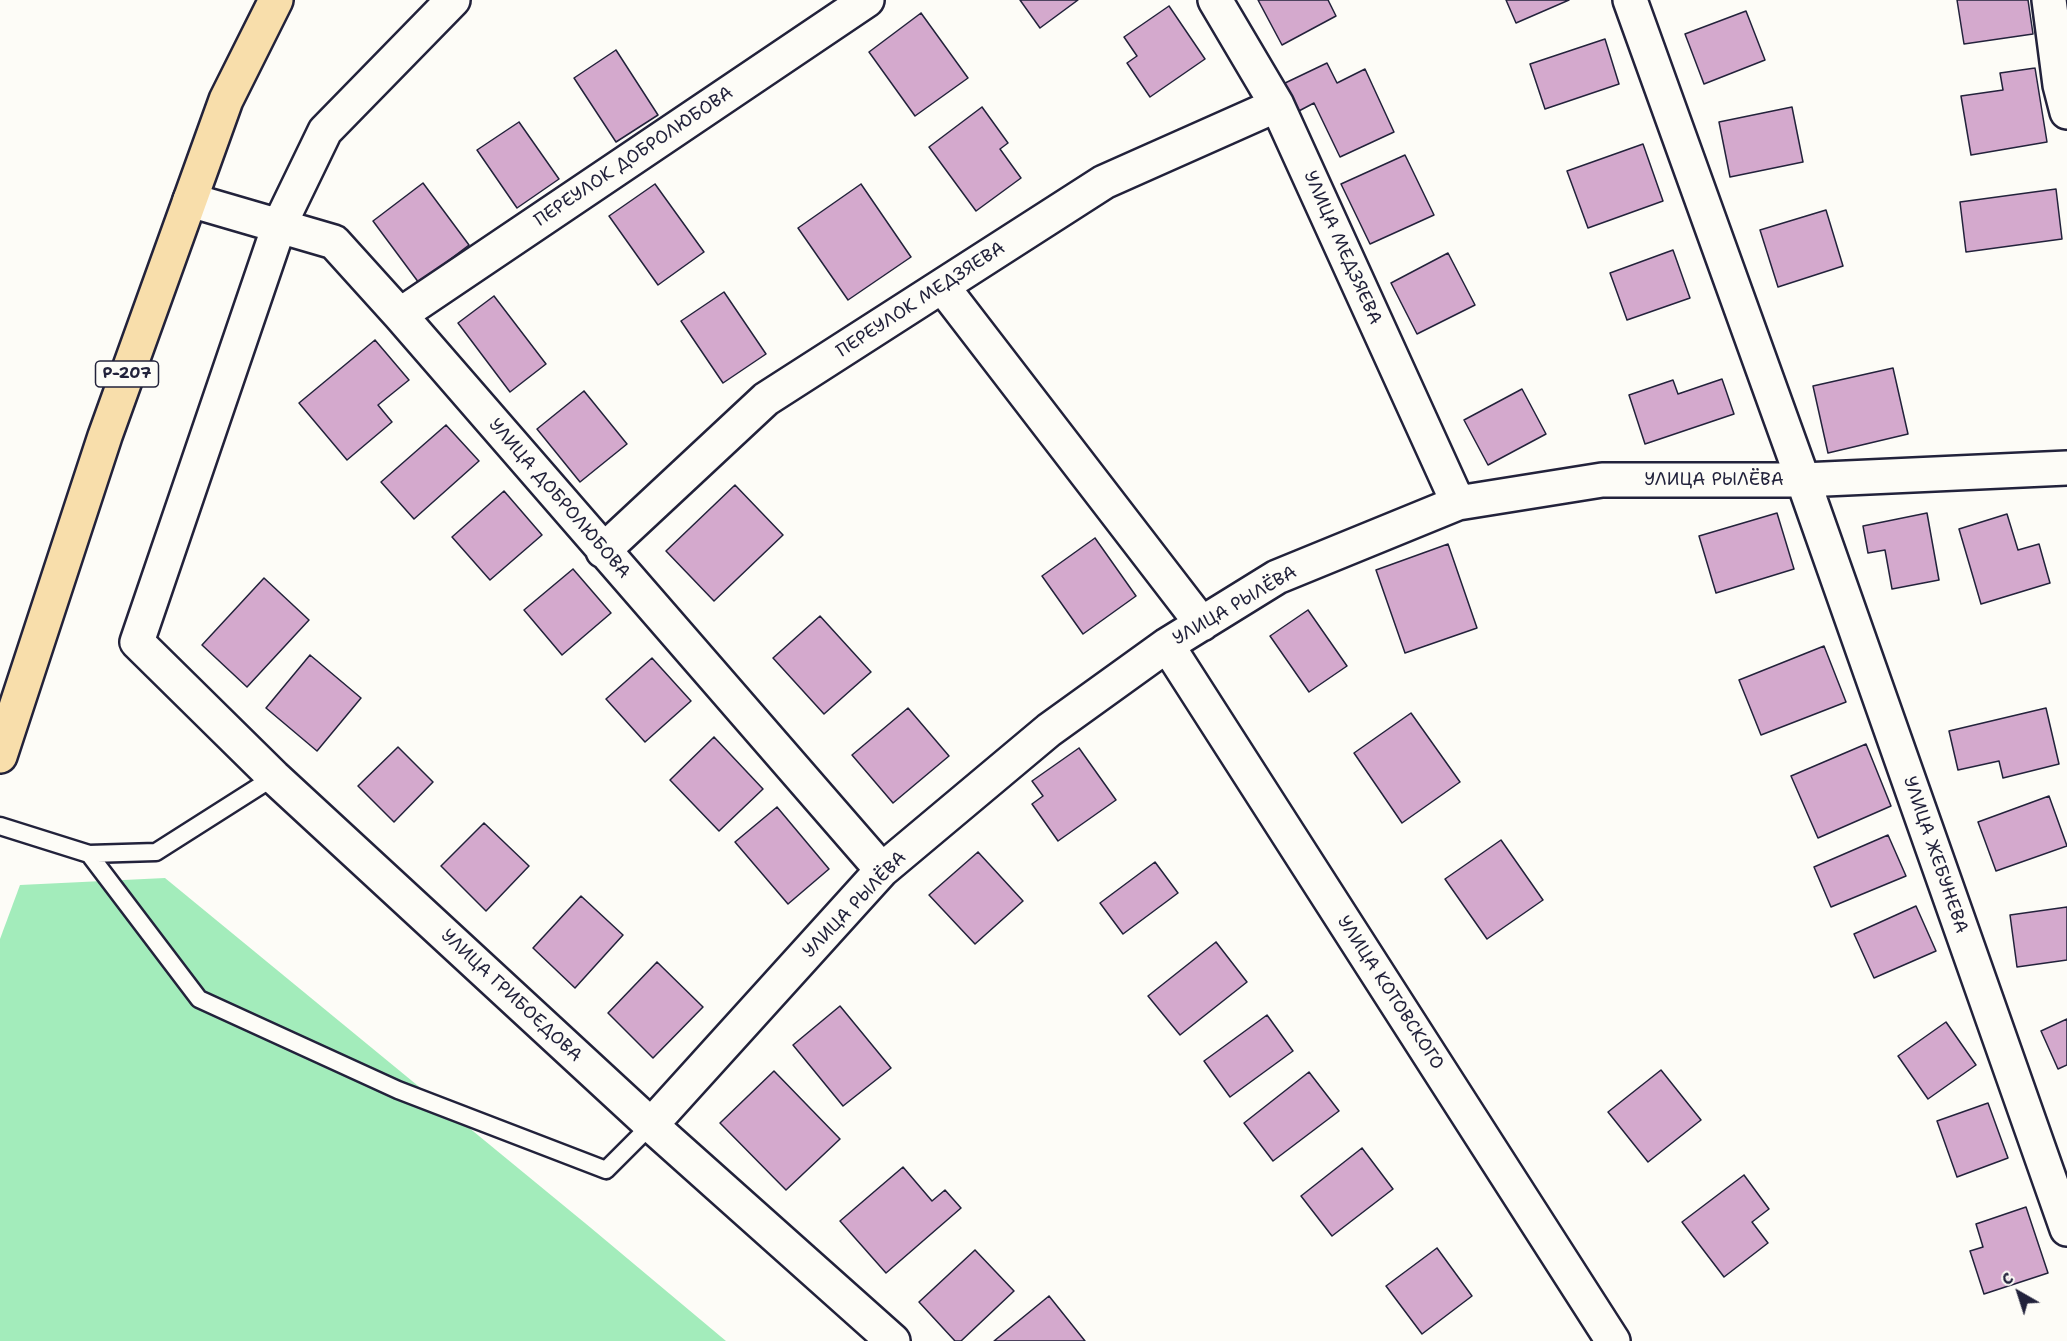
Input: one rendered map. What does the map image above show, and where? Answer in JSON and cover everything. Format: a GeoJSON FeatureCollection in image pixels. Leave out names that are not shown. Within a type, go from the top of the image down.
{"type":"FeatureCollection","features":[{"type":"Feature","properties":{"kind":"main road","name":"Р-207"},"geometry":{"type":"LineString","coordinates":[[0,756],[105,436],[226,100],[276,0]]}},
{"type":"Feature","properties":{"kind":"street"},"geometry":{"type":"LineString","coordinates":[[279,226],[325,131],[453,0]]}},
{"type":"Feature","properties":{"kind":"street","name":"ПЕРЕУЛОК ДОБРОЛЮБОВА"},"geometry":{"type":"LineString","coordinates":[[400,315],[867,0]]}},
{"type":"Feature","properties":{"kind":"street","name":"УЛИЦА МЕДЗЯЕВА"},"geometry":{"type":"LineString","coordinates":[[1215,0],[1277,105],[1458,502]]}},
{"type":"Feature","properties":{"kind":"street","name":"УЛИЦА ЖЕБУНЕВА"},"geometry":{"type":"LineString","coordinates":[[1630,0],[1803,480],[2067,1229]]}},
{"type":"Feature","properties":{"kind":"street"},"geometry":{"type":"LineString","coordinates":[[2049,0],[2065,94]]}},
{"type":"Feature","properties":{"kind":"street","name":"ПЕРЕУЛОК МЕДЗЯЕВА"},"geometry":{"type":"LineString","coordinates":[[603,551],[766,399],[1104,182],[1277,105]]}},
{"type":"Feature","properties":{"kind":"street","name":"УЛИЦА ДОБРОЛЮБОВА"},"geometry":{"type":"LineString","coordinates":[[190,200],[334,242],[882,870]]}},
{"type":"Feature","properties":{"kind":"street","name":"УЛИЦА ГРИБОЕДОВА"},"geometry":{"type":"LineString","coordinates":[[279,226],[137,642],[274,777],[651,1125],[893,1341]]}},
{"type":"Feature","properties":{"kind":"street"},"geometry":{"type":"LineString","coordinates":[[942,286],[1202,624]]}},
{"type":"Feature","properties":{"kind":"street","name":"УЛИЦА РЫЛЁВА"},"geometry":{"type":"LineString","coordinates":[[651,1125],[882,870],[1049,730],[1167,645],[1277,577],[1458,502],[1602,480],[1803,480],[2067,468]]}},
{"type":"Feature","properties":{"kind":"street","name":"УЛИЦА КОТОВСКОГО"},"geometry":{"type":"LineString","coordinates":[[1167,645],[1613,1341]]}},
{"type":"Feature","properties":{"kind":"lane"},"geometry":{"type":"LineString","coordinates":[[0,826],[89,854],[156,852],[274,777]]}},
{"type":"Feature","properties":{"kind":"lane"},"geometry":{"type":"LineString","coordinates":[[89,854],[199,999],[398,1090],[606,1170],[651,1125]]}},
{"type":"Feature","properties":{"kind":"green space"},"geometry":{"type":"Polygon","coordinates":[[[165,878],[726,1341],[0,1341],[0,939],[20,885],[165,878]]]}},
{"type":"Feature","properties":{"kind":"building"},"geometry":{"type":"Polygon","coordinates":[[[1020,0],[1078,0],[1040,28],[1020,0]]]}},
{"type":"Feature","properties":{"kind":"building"},"geometry":{"type":"Polygon","coordinates":[[[1258,0],[1328,0],[1336,16],[1282,45],[1258,0]]]}},
{"type":"Feature","properties":{"kind":"building"},"geometry":{"type":"Polygon","coordinates":[[[1506,0],[1569,0],[1516,23],[1506,0]]]}},
{"type":"Feature","properties":{"kind":"building"},"geometry":{"type":"Polygon","coordinates":[[[1957,0],[2028,0],[2033,34],[1964,44],[1957,0]]]}},
{"type":"Feature","properties":{"kind":"building"},"geometry":{"type":"Polygon","coordinates":[[[1169,6],[1205,59],[1150,97],[1127,63],[1137,56],[1124,37],[1169,6]]]}},
{"type":"Feature","properties":{"kind":"building"},"geometry":{"type":"Polygon","coordinates":[[[1746,11],[1765,60],[1704,84],[1685,34],[1746,11]]]}},
{"type":"Feature","properties":{"kind":"building"},"geometry":{"type":"Polygon","coordinates":[[[921,13],[968,78],[915,116],[869,52],[921,13]]]}},
{"type":"Feature","properties":{"kind":"building"},"geometry":{"type":"Polygon","coordinates":[[[1605,39],[1619,84],[1545,109],[1530,64],[1605,39]]]}},
{"type":"Feature","properties":{"kind":"building"},"geometry":{"type":"Polygon","coordinates":[[[616,50],[658,115],[616,142],[574,78],[616,50]]]}},
{"type":"Feature","properties":{"kind":"building"},"geometry":{"type":"Polygon","coordinates":[[[1327,63],[1337,83],[1365,69],[1394,132],[1340,157],[1314,103],[1297,112],[1283,84],[1327,63]]]}},
{"type":"Feature","properties":{"kind":"building"},"geometry":{"type":"Polygon","coordinates":[[[2035,68],[2047,142],[1971,155],[1961,96],[2003,90],[2000,73],[2035,68]]]}},
{"type":"Feature","properties":{"kind":"building"},"geometry":{"type":"Polygon","coordinates":[[[982,107],[1008,143],[1000,149],[1021,178],[976,211],[929,147],[982,107]]]}},
{"type":"Feature","properties":{"kind":"building"},"geometry":{"type":"Polygon","coordinates":[[[1792,107],[1803,162],[1730,177],[1719,122],[1792,107]]]}},
{"type":"Feature","properties":{"kind":"building"},"geometry":{"type":"Polygon","coordinates":[[[519,122],[559,179],[517,208],[477,150],[519,122]]]}},
{"type":"Feature","properties":{"kind":"building"},"geometry":{"type":"Polygon","coordinates":[[[1643,144],[1663,201],[1588,228],[1567,171],[1643,144]]]}},
{"type":"Feature","properties":{"kind":"building"},"geometry":{"type":"Polygon","coordinates":[[[1405,155],[1434,215],[1370,244],[1341,184],[1405,155]]]}},
{"type":"Feature","properties":{"kind":"building"},"geometry":{"type":"Polygon","coordinates":[[[423,183],[469,245],[419,283],[373,221],[423,183]]]}},
{"type":"Feature","properties":{"kind":"building"},"geometry":{"type":"Polygon","coordinates":[[[655,184],[704,252],[658,285],[609,216],[655,184]]]}},
{"type":"Feature","properties":{"kind":"building"},"geometry":{"type":"Polygon","coordinates":[[[861,184],[911,257],[848,300],[798,228],[861,184]]]}},
{"type":"Feature","properties":{"kind":"building"},"geometry":{"type":"Polygon","coordinates":[[[2056,189],[2062,239],[1966,252],[1960,202],[2056,189]]]}},
{"type":"Feature","properties":{"kind":"building"},"geometry":{"type":"Polygon","coordinates":[[[1826,210],[1843,266],[1778,287],[1760,230],[1826,210]]]}},
{"type":"Feature","properties":{"kind":"building"},"geometry":{"type":"Polygon","coordinates":[[[1673,250],[1690,298],[1627,320],[1610,273],[1673,250]]]}},
{"type":"Feature","properties":{"kind":"building"},"geometry":{"type":"Polygon","coordinates":[[[1448,253],[1475,305],[1417,334],[1391,283],[1448,253]]]}},
{"type":"Feature","properties":{"kind":"building"},"geometry":{"type":"Polygon","coordinates":[[[724,292],[766,354],[723,383],[681,321],[724,292]]]}},
{"type":"Feature","properties":{"kind":"building"},"geometry":{"type":"Polygon","coordinates":[[[494,296],[546,364],[510,392],[458,323],[494,296]]]}},
{"type":"Feature","properties":{"kind":"building"},"geometry":{"type":"Polygon","coordinates":[[[375,340],[409,380],[378,405],[392,422],[347,460],[299,403],[375,340]]]}},
{"type":"Feature","properties":{"kind":"building"},"geometry":{"type":"Polygon","coordinates":[[[1893,368],[1908,434],[1828,453],[1813,386],[1893,368]]]}},
{"type":"Feature","properties":{"kind":"building"},"geometry":{"type":"Polygon","coordinates":[[[1722,379],[1734,414],[1645,444],[1629,395],[1673,380],[1678,394],[1722,379]]]}},
{"type":"Feature","properties":{"kind":"building"},"geometry":{"type":"Polygon","coordinates":[[[1522,389],[1546,434],[1488,465],[1464,420],[1522,389]]]}},
{"type":"Feature","properties":{"kind":"building"},"geometry":{"type":"Polygon","coordinates":[[[584,391],[627,444],[580,482],[537,429],[584,391]]]}},
{"type":"Feature","properties":{"kind":"building"},"geometry":{"type":"Polygon","coordinates":[[[446,425],[479,461],[414,519],[381,482],[446,425]]]}},
{"type":"Feature","properties":{"kind":"building"},"geometry":{"type":"Polygon","coordinates":[[[735,485],[783,535],[714,601],[666,551],[735,485]]]}},
{"type":"Feature","properties":{"kind":"building"},"geometry":{"type":"Polygon","coordinates":[[[504,491],[542,535],[490,580],[452,537],[504,491]]]}},
{"type":"Feature","properties":{"kind":"building"},"geometry":{"type":"Polygon","coordinates":[[[1777,513],[1794,569],[1716,593],[1699,536],[1777,513]]]}},
{"type":"Feature","properties":{"kind":"building"},"geometry":{"type":"Polygon","coordinates":[[[1927,513],[1939,580],[1892,589],[1885,550],[1868,553],[1863,526],[1927,513]]]}},
{"type":"Feature","properties":{"kind":"building"},"geometry":{"type":"Polygon","coordinates":[[[2007,514],[2018,550],[2039,544],[2050,583],[1981,604],[1959,529],[2007,514]]]}},
{"type":"Feature","properties":{"kind":"building"},"geometry":{"type":"Polygon","coordinates":[[[1095,538],[1136,596],[1083,634],[1042,576],[1095,538]]]}},
{"type":"Feature","properties":{"kind":"building"},"geometry":{"type":"Polygon","coordinates":[[[1448,544],[1477,628],[1405,653],[1376,570],[1448,544]]]}},
{"type":"Feature","properties":{"kind":"building"},"geometry":{"type":"Polygon","coordinates":[[[573,569],[611,613],[562,655],[524,610],[573,569]]]}},
{"type":"Feature","properties":{"kind":"building"},"geometry":{"type":"Polygon","coordinates":[[[264,578],[309,620],[247,687],[202,645],[264,578]]]}},
{"type":"Feature","properties":{"kind":"building"},"geometry":{"type":"Polygon","coordinates":[[[1308,610],[1347,666],[1309,692],[1270,636],[1308,610]]]}},
{"type":"Feature","properties":{"kind":"building"},"geometry":{"type":"Polygon","coordinates":[[[820,616],[871,672],[824,714],[773,658],[820,616]]]}},
{"type":"Feature","properties":{"kind":"building"},"geometry":{"type":"Polygon","coordinates":[[[1824,646],[1846,702],[1761,735],[1739,680],[1824,646]]]}},
{"type":"Feature","properties":{"kind":"building"},"geometry":{"type":"Polygon","coordinates":[[[310,655],[361,698],[317,751],[266,708],[310,655]]]}},
{"type":"Feature","properties":{"kind":"building"},"geometry":{"type":"Polygon","coordinates":[[[652,658],[691,701],[645,742],[606,699],[652,658]]]}},
{"type":"Feature","properties":{"kind":"building"},"geometry":{"type":"Polygon","coordinates":[[[908,708],[949,756],[893,803],[852,755],[908,708]]]}},
{"type":"Feature","properties":{"kind":"building"},"geometry":{"type":"Polygon","coordinates":[[[2046,708],[2059,764],[2003,778],[1999,761],[1958,770],[1949,731],[2046,708]]]}},
{"type":"Feature","properties":{"kind":"building"},"geometry":{"type":"Polygon","coordinates":[[[1411,713],[1460,782],[1402,823],[1354,753],[1411,713]]]}},
{"type":"Feature","properties":{"kind":"building"},"geometry":{"type":"Polygon","coordinates":[[[714,737],[763,789],[719,831],[670,780],[714,737]]]}},
{"type":"Feature","properties":{"kind":"building"},"geometry":{"type":"Polygon","coordinates":[[[1866,744],[1891,806],[1818,838],[1791,776],[1866,744]]]}},
{"type":"Feature","properties":{"kind":"building"},"geometry":{"type":"Polygon","coordinates":[[[398,747],[433,782],[394,822],[358,786],[398,747]]]}},
{"type":"Feature","properties":{"kind":"building"},"geometry":{"type":"Polygon","coordinates":[[[1079,748],[1116,800],[1058,841],[1032,804],[1043,796],[1032,781],[1079,748]]]}},
{"type":"Feature","properties":{"kind":"building"},"geometry":{"type":"Polygon","coordinates":[[[2049,796],[2067,846],[1996,871],[1978,822],[2049,796]]]}},
{"type":"Feature","properties":{"kind":"building"},"geometry":{"type":"Polygon","coordinates":[[[777,807],[829,869],[788,904],[735,842],[777,807]]]}},
{"type":"Feature","properties":{"kind":"building"},"geometry":{"type":"Polygon","coordinates":[[[484,823],[529,866],[486,911],[441,866],[484,823]]]}},
{"type":"Feature","properties":{"kind":"building"},"geometry":{"type":"Polygon","coordinates":[[[1888,835],[1906,876],[1831,907],[1814,867],[1888,835]]]}},
{"type":"Feature","properties":{"kind":"building"},"geometry":{"type":"Polygon","coordinates":[[[1501,840],[1543,900],[1487,939],[1445,879],[1501,840]]]}},
{"type":"Feature","properties":{"kind":"building"},"geometry":{"type":"Polygon","coordinates":[[[978,852],[1023,901],[975,944],[929,895],[978,852]]]}},
{"type":"Feature","properties":{"kind":"building"},"geometry":{"type":"Polygon","coordinates":[[[1155,862],[1178,893],[1123,934],[1100,903],[1155,862]]]}},
{"type":"Feature","properties":{"kind":"building"},"geometry":{"type":"Polygon","coordinates":[[[581,896],[623,935],[575,988],[533,948],[581,896]]]}},
{"type":"Feature","properties":{"kind":"building"},"geometry":{"type":"Polygon","coordinates":[[[1916,906],[1936,951],[1874,978],[1854,934],[1916,906]]]}},
{"type":"Feature","properties":{"kind":"building"},"geometry":{"type":"Polygon","coordinates":[[[2067,907],[2067,960],[2017,967],[2010,915],[2067,907]]]}},
{"type":"Feature","properties":{"kind":"building"},"geometry":{"type":"Polygon","coordinates":[[[1216,942],[1247,982],[1180,1035],[1148,996],[1216,942]]]}},
{"type":"Feature","properties":{"kind":"building"},"geometry":{"type":"Polygon","coordinates":[[[657,962],[703,1007],[653,1058],[608,1013],[657,962]]]}},
{"type":"Feature","properties":{"kind":"building"},"geometry":{"type":"Polygon","coordinates":[[[840,1006],[891,1068],[843,1106],[793,1045],[840,1006]]]}},
{"type":"Feature","properties":{"kind":"building"},"geometry":{"type":"Polygon","coordinates":[[[1267,1015],[1293,1051],[1230,1097],[1204,1061],[1267,1015]]]}},
{"type":"Feature","properties":{"kind":"building"},"geometry":{"type":"Polygon","coordinates":[[[2067,1019],[2067,1065],[2058,1069],[2041,1031],[2067,1019]]]}},
{"type":"Feature","properties":{"kind":"building"},"geometry":{"type":"Polygon","coordinates":[[[1946,1022],[1976,1065],[1928,1099],[1898,1056],[1946,1022]]]}},
{"type":"Feature","properties":{"kind":"building"},"geometry":{"type":"Polygon","coordinates":[[[1661,1070],[1701,1120],[1648,1162],[1608,1112],[1661,1070]]]}},
{"type":"Feature","properties":{"kind":"building"},"geometry":{"type":"Polygon","coordinates":[[[774,1071],[840,1139],[786,1190],[720,1123],[774,1071]]]}},
{"type":"Feature","properties":{"kind":"building"},"geometry":{"type":"Polygon","coordinates":[[[1309,1072],[1339,1111],[1273,1161],[1244,1123],[1309,1072]]]}},
{"type":"Feature","properties":{"kind":"building"},"geometry":{"type":"Polygon","coordinates":[[[1988,1103],[2008,1158],[1957,1177],[1937,1121],[1988,1103]]]}},
{"type":"Feature","properties":{"kind":"building"},"geometry":{"type":"Polygon","coordinates":[[[1362,1148],[1393,1189],[1332,1236],[1301,1196],[1362,1148]]]}},
{"type":"Feature","properties":{"kind":"building"},"geometry":{"type":"Polygon","coordinates":[[[903,1167],[932,1201],[945,1190],[961,1208],[886,1273],[840,1221],[903,1167]]]}},
{"type":"Feature","properties":{"kind":"building"},"geometry":{"type":"Polygon","coordinates":[[[1744,1175],[1769,1209],[1752,1222],[1768,1243],[1724,1277],[1682,1222],[1744,1175]]]}},
{"type":"Feature","properties":{"kind":"building"},"geometry":{"type":"Polygon","coordinates":[[[2026,1207],[2048,1273],[1984,1294],[1970,1251],[1983,1247],[1976,1224],[2026,1207]]]}},
{"type":"Feature","properties":{"kind":"building"},"geometry":{"type":"Polygon","coordinates":[[[1437,1248],[1472,1296],[1422,1334],[1386,1286],[1437,1248]]]}},
{"type":"Feature","properties":{"kind":"building"},"geometry":{"type":"Polygon","coordinates":[[[975,1250],[1014,1291],[961,1341],[955,1341],[919,1302],[975,1250]]]}},
{"type":"Feature","properties":{"kind":"building"},"geometry":{"type":"Polygon","coordinates":[[[1049,1296],[1085,1341],[994,1341],[1049,1296]]]}}]}
